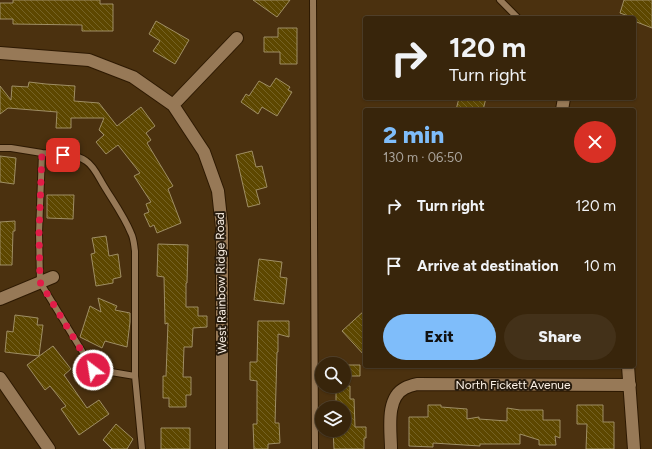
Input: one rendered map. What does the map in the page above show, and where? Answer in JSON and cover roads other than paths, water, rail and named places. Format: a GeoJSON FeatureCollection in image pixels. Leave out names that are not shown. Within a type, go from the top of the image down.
{"type":"FeatureCollection","features":[{"type":"Feature","properties":{"kind":"street"},"geometry":{"type":"LineString","coordinates":[[172,105],[237,38]]}},
{"type":"Feature","properties":{"kind":"street","name":"West Rainbow Ridge Road"},"geometry":{"type":"LineString","coordinates":[[0,52],[88,60],[134,77],[172,105],[204,152],[218,191],[222,228],[222,449]]}},
{"type":"Feature","properties":{"kind":"street"},"geometry":{"type":"LineString","coordinates":[[0,299],[53,277]]}},
{"type":"Feature","properties":{"kind":"street"},"geometry":{"type":"LineString","coordinates":[[628,368],[634,449]]}},
{"type":"Feature","properties":{"kind":"street"},"geometry":{"type":"LineString","coordinates":[[0,378],[49,449]]}},
{"type":"Feature","properties":{"kind":"street","name":"North Fickett Avenue"},"geometry":{"type":"LineString","coordinates":[[391,449],[391,407],[394,400],[395,389],[417,384],[630,385]]}},
{"type":"Feature","properties":{"kind":"lane"},"geometry":{"type":"LineString","coordinates":[[313,0],[315,449]]}},
{"type":"Feature","properties":{"kind":"lane"},"geometry":{"type":"LineString","coordinates":[[500,0],[516,16]]}},
{"type":"Feature","properties":{"kind":"lane"},"geometry":{"type":"LineString","coordinates":[[0,148],[74,156],[88,161],[130,229],[135,251],[135,376],[142,449]]}},
{"type":"Feature","properties":{"kind":"lane"},"geometry":{"type":"LineString","coordinates":[[42,153],[39,233],[40,282],[93,370],[135,376]]}}]}
